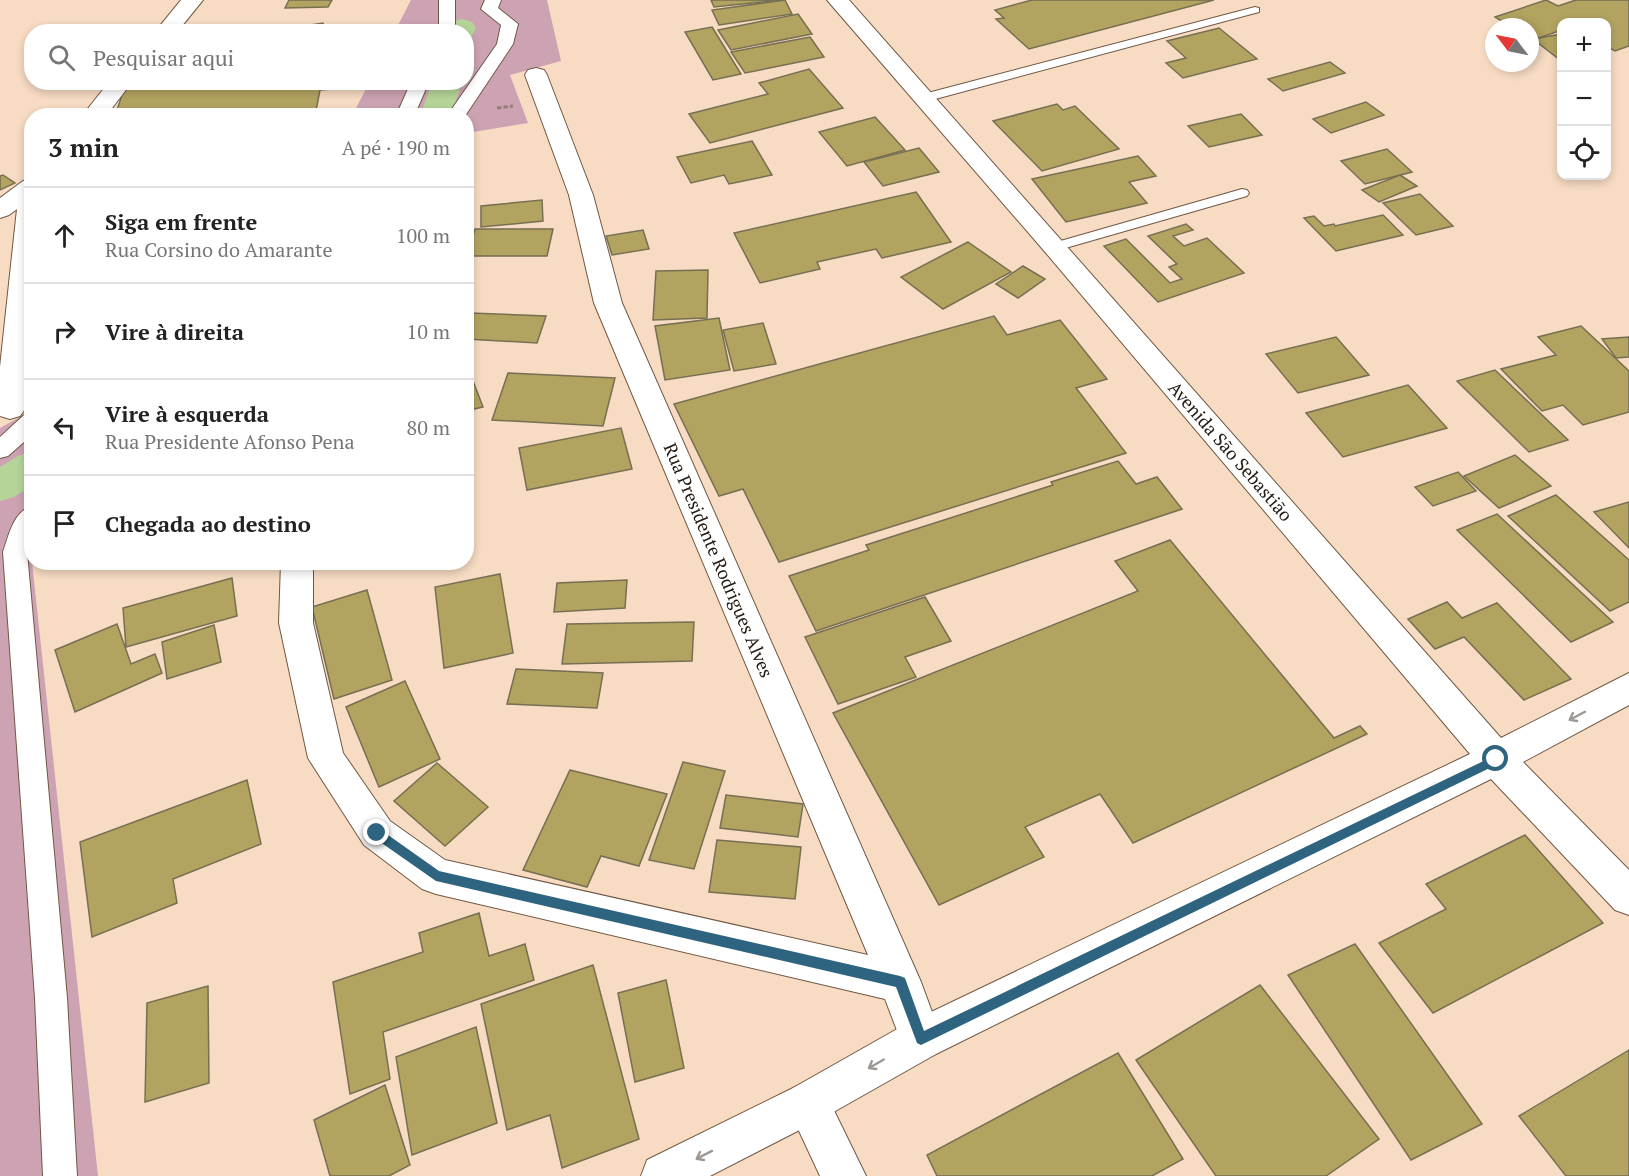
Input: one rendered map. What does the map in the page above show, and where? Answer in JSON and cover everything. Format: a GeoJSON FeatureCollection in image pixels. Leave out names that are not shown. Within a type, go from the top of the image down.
{"type":"FeatureCollection","features":[{"type":"Feature","properties":{"kind":"street"},"geometry":{"type":"LineString","coordinates":[[172,24],[192,0]]}},
{"type":"Feature","properties":{"kind":"street"},"geometry":{"type":"LineString","coordinates":[[447,0],[447,24]]}},
{"type":"Feature","properties":{"kind":"street"},"geometry":{"type":"LineString","coordinates":[[474,90],[505,44],[510,24],[489,9],[493,0]]}},
{"type":"Feature","properties":{"kind":"street","name":"Avenida São Sebastião"},"geometry":{"type":"LineString","coordinates":[[838,0],[1055,247],[1496,759],[1629,897]]}},
{"type":"Feature","properties":{"kind":"street","name":"Rua Presidente Rodrigues Alves"},"geometry":{"type":"LineString","coordinates":[[541,88],[581,195],[608,303],[900,982],[921,1039]]}},
{"type":"Feature","properties":{"kind":"street"},"geometry":{"type":"LineString","coordinates":[[100,108],[114,90]]}},
{"type":"Feature","properties":{"kind":"street"},"geometry":{"type":"LineString","coordinates":[[409,108],[416,90]]}},
{"type":"Feature","properties":{"kind":"street"},"geometry":{"type":"LineString","coordinates":[[462,108],[474,90]]}},
{"type":"Feature","properties":{"kind":"street"},"geometry":{"type":"LineString","coordinates":[[0,210],[24,194]]}},
{"type":"Feature","properties":{"kind":"street"},"geometry":{"type":"LineString","coordinates":[[0,450],[21,415],[24,353]]}},
{"type":"Feature","properties":{"kind":"street"},"geometry":{"type":"LineString","coordinates":[[24,527],[15,552],[51,998],[60,1176]]}},
{"type":"Feature","properties":{"kind":"street"},"geometry":{"type":"LineString","coordinates":[[297,570],[296,622],[326,758],[377,833],[436,876],[900,982]]}},
{"type":"Feature","properties":{"kind":"street"},"geometry":{"type":"LineString","coordinates":[[663,1176],[808,1102],[921,1039],[1496,759],[1629,688]]}},
{"type":"Feature","properties":{"kind":"street"},"geometry":{"type":"LineString","coordinates":[[808,1102],[844,1176]]}},
{"type":"Feature","properties":{"kind":"lane"},"geometry":{"type":"LineString","coordinates":[[924,98],[1255,10]]}},
{"type":"Feature","properties":{"kind":"lane"},"geometry":{"type":"LineString","coordinates":[[1055,247],[1242,193]]}},
{"type":"Feature","properties":{"kind":"path"},"geometry":{"type":"LineString","coordinates":[[474,110],[541,88]]}},
{"type":"Feature","properties":{"kind":"shaded area"},"geometry":{"type":"Polygon","coordinates":[[[411,0],[547,0],[561,61],[510,75],[528,123],[474,132],[474,108],[356,108],[365,90],[474,90],[474,24],[399,24],[411,0]]]}},
{"type":"Feature","properties":{"kind":"shaded area"},"geometry":{"type":"Polygon","coordinates":[[[24,415],[24,570],[33,570],[98,1176],[0,1176],[0,428],[24,415]]]}},
{"type":"Feature","properties":{"kind":"building"},"geometry":{"type":"Polygon","coordinates":[[[289,0],[332,0],[328,7],[285,8],[289,0]]]}},
{"type":"Feature","properties":{"kind":"building"},"geometry":{"type":"Polygon","coordinates":[[[711,0],[780,0],[714,7],[711,0]]]}},
{"type":"Feature","properties":{"kind":"building"},"geometry":{"type":"Polygon","coordinates":[[[785,0],[792,14],[719,25],[712,10],[785,0]]]}},
{"type":"Feature","properties":{"kind":"building"},"geometry":{"type":"Polygon","coordinates":[[[1032,0],[1214,0],[1029,49],[996,19],[1004,18],[995,10],[1032,0]]]}},
{"type":"Feature","properties":{"kind":"building"},"geometry":{"type":"Polygon","coordinates":[[[1546,0],[1558,6],[1576,0],[1629,0],[1629,46],[1615,51],[1611,49],[1611,18],[1557,18],[1557,32],[1539,38],[1539,18],[1495,17],[1546,0]]]}},
{"type":"Feature","properties":{"kind":"building"},"geometry":{"type":"Polygon","coordinates":[[[798,14],[812,34],[731,50],[718,30],[798,14]]]}},
{"type":"Feature","properties":{"kind":"building"},"geometry":{"type":"Polygon","coordinates":[[[712,27],[741,74],[713,80],[685,32],[712,27]]]}},
{"type":"Feature","properties":{"kind":"building"},"geometry":{"type":"Polygon","coordinates":[[[1219,28],[1257,59],[1183,78],[1166,63],[1186,58],[1167,41],[1219,28]]]}},
{"type":"Feature","properties":{"kind":"building"},"geometry":{"type":"Polygon","coordinates":[[[1557,35],[1557,58],[1539,44],[1539,38],[1557,35]]]}},
{"type":"Feature","properties":{"kind":"building"},"geometry":{"type":"Polygon","coordinates":[[[810,37],[824,57],[745,73],[731,52],[810,37]]]}},
{"type":"Feature","properties":{"kind":"building"},"geometry":{"type":"Polygon","coordinates":[[[1330,62],[1345,73],[1283,91],[1268,79],[1330,62]]]}},
{"type":"Feature","properties":{"kind":"building"},"geometry":{"type":"Polygon","coordinates":[[[809,69],[843,108],[710,143],[689,114],[768,94],[759,83],[809,69]]]}},
{"type":"Feature","properties":{"kind":"building"},"geometry":{"type":"Polygon","coordinates":[[[124,90],[320,90],[317,108],[118,108],[124,90]]]}},
{"type":"Feature","properties":{"kind":"building"},"geometry":{"type":"Polygon","coordinates":[[[1366,102],[1384,115],[1331,133],[1313,119],[1366,102]]]}},
{"type":"Feature","properties":{"kind":"building"},"geometry":{"type":"Polygon","coordinates":[[[1057,104],[1063,110],[1075,106],[1119,149],[1042,171],[993,121],[1057,104]]]}},
{"type":"Feature","properties":{"kind":"building"},"geometry":{"type":"Polygon","coordinates":[[[1241,114],[1262,135],[1209,147],[1188,126],[1241,114]]]}},
{"type":"Feature","properties":{"kind":"building"},"geometry":{"type":"Polygon","coordinates":[[[875,117],[905,150],[847,166],[819,132],[875,117]]]}},
{"type":"Feature","properties":{"kind":"building"},"geometry":{"type":"Polygon","coordinates":[[[752,141],[772,175],[729,184],[724,175],[691,183],[677,157],[752,141]]]}},
{"type":"Feature","properties":{"kind":"building"},"geometry":{"type":"Polygon","coordinates":[[[919,148],[939,172],[883,186],[864,162],[919,148]]]}},
{"type":"Feature","properties":{"kind":"building"},"geometry":{"type":"Polygon","coordinates":[[[1387,149],[1412,172],[1365,184],[1341,161],[1387,149]]]}},
{"type":"Feature","properties":{"kind":"building"},"geometry":{"type":"Polygon","coordinates":[[[1138,156],[1156,176],[1129,182],[1147,203],[1066,222],[1032,179],[1138,156]]]}},
{"type":"Feature","properties":{"kind":"building"},"geometry":{"type":"Polygon","coordinates":[[[3,175],[15,183],[0,190],[0,176],[3,175]]]}},
{"type":"Feature","properties":{"kind":"building"},"geometry":{"type":"Polygon","coordinates":[[[1400,175],[1417,186],[1379,202],[1362,190],[1400,175]]]}},
{"type":"Feature","properties":{"kind":"building"},"geometry":{"type":"Polygon","coordinates":[[[916,192],[951,242],[882,258],[876,249],[817,262],[820,269],[760,283],[734,233],[916,192]]]}},
{"type":"Feature","properties":{"kind":"building"},"geometry":{"type":"Polygon","coordinates":[[[1420,194],[1453,226],[1416,235],[1383,203],[1420,194]]]}},
{"type":"Feature","properties":{"kind":"building"},"geometry":{"type":"Polygon","coordinates":[[[542,200],[543,221],[481,227],[481,206],[542,200]]]}},
{"type":"Feature","properties":{"kind":"building"},"geometry":{"type":"Polygon","coordinates":[[[1383,215],[1403,235],[1336,251],[1304,218],[1314,216],[1324,226],[1334,224],[1335,226],[1383,215]]]}},
{"type":"Feature","properties":{"kind":"building"},"geometry":{"type":"Polygon","coordinates":[[[1186,224],[1193,230],[1173,236],[1184,246],[1207,238],[1244,273],[1158,302],[1104,246],[1126,239],[1170,283],[1182,279],[1169,267],[1177,264],[1148,236],[1186,224]]]}},
{"type":"Feature","properties":{"kind":"building"},"geometry":{"type":"Polygon","coordinates":[[[475,229],[553,229],[547,256],[474,256],[475,229]]]}},
{"type":"Feature","properties":{"kind":"building"},"geometry":{"type":"Polygon","coordinates":[[[643,230],[649,249],[612,255],[606,236],[643,230]]]}},
{"type":"Feature","properties":{"kind":"building"},"geometry":{"type":"Polygon","coordinates":[[[968,242],[1011,272],[943,309],[901,277],[968,242]]]}},
{"type":"Feature","properties":{"kind":"building"},"geometry":{"type":"Polygon","coordinates":[[[1023,266],[1045,279],[1018,298],[996,284],[1023,266]]]}},
{"type":"Feature","properties":{"kind":"building"},"geometry":{"type":"Polygon","coordinates":[[[708,270],[707,318],[653,320],[656,271],[708,270]]]}},
{"type":"Feature","properties":{"kind":"building"},"geometry":{"type":"Polygon","coordinates":[[[474,313],[546,316],[537,343],[474,339],[474,313]]]}},
{"type":"Feature","properties":{"kind":"building"},"geometry":{"type":"Polygon","coordinates":[[[994,316],[1007,335],[1060,320],[1107,379],[1076,388],[1126,453],[779,562],[743,489],[719,496],[674,404],[994,316]]]}},
{"type":"Feature","properties":{"kind":"building"},"geometry":{"type":"Polygon","coordinates":[[[719,318],[730,370],[665,380],[655,326],[719,318]]]}},
{"type":"Feature","properties":{"kind":"building"},"geometry":{"type":"Polygon","coordinates":[[[763,323],[776,364],[734,371],[723,330],[763,323]]]}},
{"type":"Feature","properties":{"kind":"building"},"geometry":{"type":"Polygon","coordinates":[[[1581,326],[1629,371],[1629,412],[1583,425],[1563,405],[1542,411],[1501,369],[1556,355],[1538,337],[1581,326]]]}},
{"type":"Feature","properties":{"kind":"building"},"geometry":{"type":"Polygon","coordinates":[[[1336,337],[1369,375],[1298,393],[1266,354],[1336,337]]]}},
{"type":"Feature","properties":{"kind":"building"},"geometry":{"type":"Polygon","coordinates":[[[1629,337],[1629,357],[1616,358],[1602,339],[1629,337]]]}},
{"type":"Feature","properties":{"kind":"building"},"geometry":{"type":"Polygon","coordinates":[[[1495,370],[1568,440],[1529,452],[1457,381],[1495,370]]]}},
{"type":"Feature","properties":{"kind":"building"},"geometry":{"type":"Polygon","coordinates":[[[508,373],[615,378],[603,426],[492,420],[508,373]]]}},
{"type":"Feature","properties":{"kind":"building"},"geometry":{"type":"Polygon","coordinates":[[[474,384],[483,407],[474,409],[474,384]]]}},
{"type":"Feature","properties":{"kind":"building"},"geometry":{"type":"Polygon","coordinates":[[[1408,385],[1447,428],[1343,457],[1306,413],[1408,385]]]}},
{"type":"Feature","properties":{"kind":"building"},"geometry":{"type":"Polygon","coordinates":[[[621,428],[632,469],[527,490],[519,448],[621,428]]]}},
{"type":"Feature","properties":{"kind":"building"},"geometry":{"type":"Polygon","coordinates":[[[1515,455],[1551,486],[1499,508],[1464,476],[1515,455]]]}},
{"type":"Feature","properties":{"kind":"building"},"geometry":{"type":"Polygon","coordinates":[[[1118,461],[1136,484],[1157,477],[1182,509],[816,631],[789,576],[869,550],[866,545],[1053,485],[1051,482],[1118,461]]]}},
{"type":"Feature","properties":{"kind":"building"},"geometry":{"type":"Polygon","coordinates":[[[1458,472],[1476,491],[1433,506],[1415,487],[1458,472]]]}},
{"type":"Feature","properties":{"kind":"building"},"geometry":{"type":"Polygon","coordinates":[[[1556,495],[1629,560],[1629,602],[1610,611],[1508,516],[1556,495]]]}},
{"type":"Feature","properties":{"kind":"building"},"geometry":{"type":"Polygon","coordinates":[[[1629,502],[1629,548],[1594,512],[1629,502]]]}},
{"type":"Feature","properties":{"kind":"building"},"geometry":{"type":"Polygon","coordinates":[[[1497,514],[1613,622],[1571,642],[1457,530],[1497,514]]]}},
{"type":"Feature","properties":{"kind":"building"},"geometry":{"type":"Polygon","coordinates":[[[1170,540],[1334,738],[1360,726],[1367,734],[1133,843],[1100,794],[1025,827],[1044,857],[939,905],[833,713],[1138,591],[1115,561],[1170,540]]]}},
{"type":"Feature","properties":{"kind":"building"},"geometry":{"type":"Polygon","coordinates":[[[500,574],[513,653],[444,668],[435,587],[500,574]]]}},
{"type":"Feature","properties":{"kind":"building"},"geometry":{"type":"Polygon","coordinates":[[[232,578],[237,616],[126,647],[123,608],[232,578]]]}},
{"type":"Feature","properties":{"kind":"building"},"geometry":{"type":"Polygon","coordinates":[[[627,580],[625,608],[554,612],[557,583],[627,580]]]}},
{"type":"Feature","properties":{"kind":"building"},"geometry":{"type":"Polygon","coordinates":[[[367,590],[392,680],[334,699],[312,607],[367,590]]]}},
{"type":"Feature","properties":{"kind":"building"},"geometry":{"type":"Polygon","coordinates":[[[925,597],[951,641],[905,657],[916,677],[838,704],[805,637],[925,597]]]}},
{"type":"Feature","properties":{"kind":"building"},"geometry":{"type":"Polygon","coordinates":[[[1447,602],[1462,618],[1497,603],[1571,679],[1524,700],[1464,637],[1435,649],[1408,619],[1447,602]]]}},
{"type":"Feature","properties":{"kind":"building"},"geometry":{"type":"Polygon","coordinates":[[[694,622],[692,661],[562,664],[567,624],[694,622]]]}},
{"type":"Feature","properties":{"kind":"building"},"geometry":{"type":"Polygon","coordinates":[[[117,624],[131,664],[155,654],[162,673],[75,712],[55,650],[117,624]]]}},
{"type":"Feature","properties":{"kind":"building"},"geometry":{"type":"Polygon","coordinates":[[[214,625],[221,662],[167,679],[162,642],[214,625]]]}},
{"type":"Feature","properties":{"kind":"building"},"geometry":{"type":"Polygon","coordinates":[[[516,669],[603,673],[597,708],[507,704],[516,669]]]}},
{"type":"Feature","properties":{"kind":"building"},"geometry":{"type":"Polygon","coordinates":[[[405,681],[440,759],[379,787],[346,707],[405,681]]]}},
{"type":"Feature","properties":{"kind":"building"},"geometry":{"type":"Polygon","coordinates":[[[683,762],[725,771],[694,869],[649,860],[683,762]]]}},
{"type":"Feature","properties":{"kind":"building"},"geometry":{"type":"Polygon","coordinates":[[[437,763],[488,807],[445,846],[394,801],[437,763]]]}},
{"type":"Feature","properties":{"kind":"building"},"geometry":{"type":"Polygon","coordinates":[[[570,770],[667,794],[639,866],[601,856],[587,887],[523,870],[570,770]]]}},
{"type":"Feature","properties":{"kind":"building"},"geometry":{"type":"Polygon","coordinates":[[[247,780],[261,844],[173,879],[177,903],[92,937],[80,842],[247,780]]]}},
{"type":"Feature","properties":{"kind":"building"},"geometry":{"type":"Polygon","coordinates":[[[726,795],[803,804],[798,837],[720,828],[726,795]]]}},
{"type":"Feature","properties":{"kind":"building"},"geometry":{"type":"Polygon","coordinates":[[[1525,835],[1603,923],[1433,1013],[1379,943],[1446,909],[1426,884],[1525,835]]]}},
{"type":"Feature","properties":{"kind":"building"},"geometry":{"type":"Polygon","coordinates":[[[717,840],[801,847],[795,899],[709,892],[717,840]]]}},
{"type":"Feature","properties":{"kind":"building"},"geometry":{"type":"Polygon","coordinates":[[[479,913],[489,956],[525,944],[534,980],[383,1032],[390,1079],[350,1094],[333,982],[423,952],[419,933],[479,913]]]}},
{"type":"Feature","properties":{"kind":"building"},"geometry":{"type":"Polygon","coordinates":[[[1355,944],[1482,1124],[1411,1160],[1288,975],[1355,944]]]}},
{"type":"Feature","properties":{"kind":"building"},"geometry":{"type":"Polygon","coordinates":[[[593,965],[639,1139],[562,1168],[550,1115],[507,1130],[481,1004],[593,965]]]}},
{"type":"Feature","properties":{"kind":"building"},"geometry":{"type":"Polygon","coordinates":[[[666,980],[684,1068],[635,1082],[618,993],[666,980]]]}},
{"type":"Feature","properties":{"kind":"building"},"geometry":{"type":"Polygon","coordinates":[[[1260,985],[1379,1139],[1326,1176],[1216,1176],[1136,1060],[1260,985]]]}},
{"type":"Feature","properties":{"kind":"building"},"geometry":{"type":"Polygon","coordinates":[[[208,986],[209,1083],[145,1102],[147,1003],[208,986]]]}},
{"type":"Feature","properties":{"kind":"building"},"geometry":{"type":"Polygon","coordinates":[[[476,1027],[497,1123],[412,1155],[396,1057],[476,1027]]]}},
{"type":"Feature","properties":{"kind":"building"},"geometry":{"type":"Polygon","coordinates":[[[1629,1050],[1629,1176],[1566,1176],[1519,1116],[1629,1050]]]}},
{"type":"Feature","properties":{"kind":"building"},"geometry":{"type":"Polygon","coordinates":[[[1118,1053],[1183,1159],[1152,1176],[937,1176],[927,1155],[1118,1053]]]}},
{"type":"Feature","properties":{"kind":"building"},"geometry":{"type":"Polygon","coordinates":[[[385,1085],[410,1165],[389,1176],[330,1176],[314,1120],[385,1085]]]}},
{"type":"Feature","properties":{"kind":"waterway"},"geometry":{"type":"LineString","coordinates":[[438,108],[444,90]]}},
{"type":"Feature","properties":{"kind":"waterway"},"geometry":{"type":"LineString","coordinates":[[0,486],[24,471]]}},
{"type":"Feature","properties":{"kind":"route"},"geometry":{"type":"LineString","coordinates":[[377,833],[436,876],[900,982],[921,1039],[1496,759]]}}]}
